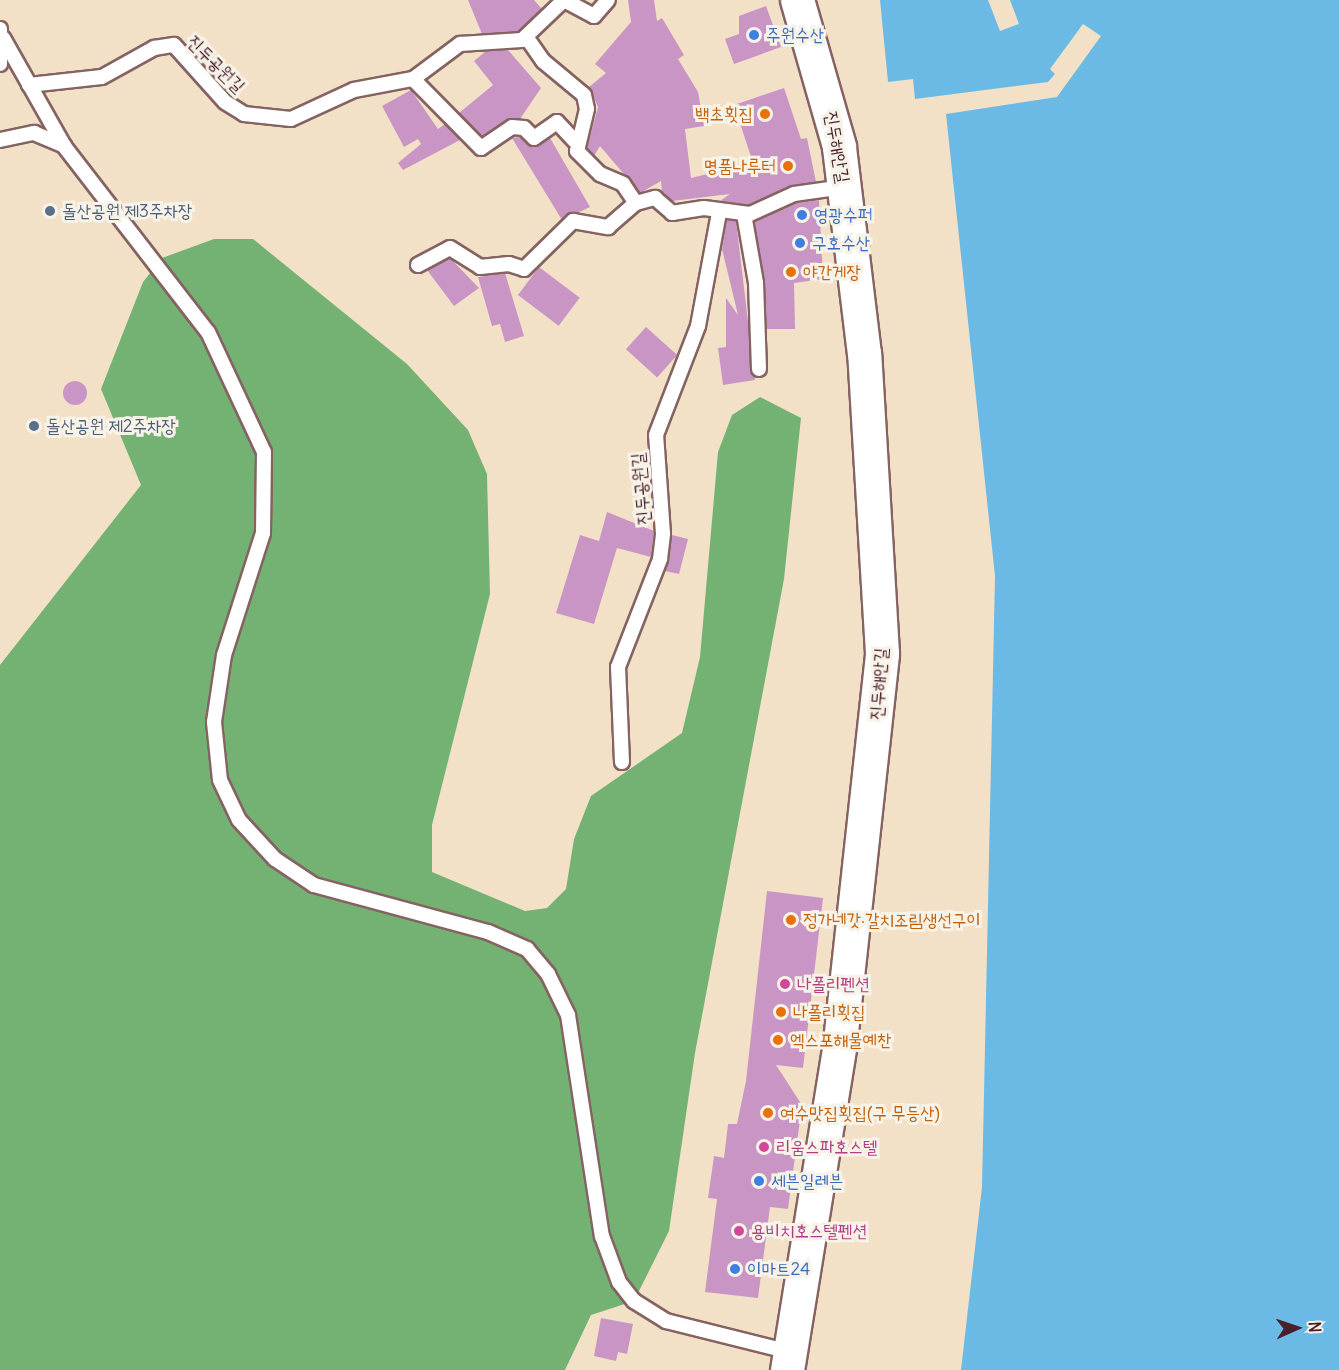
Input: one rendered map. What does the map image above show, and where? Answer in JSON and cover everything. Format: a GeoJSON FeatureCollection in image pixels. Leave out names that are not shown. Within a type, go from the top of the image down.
{"type":"FeatureCollection","features":[{"type":"Feature","properties":{"kind":"street","name":"진두해안길"},"geometry":{"type":"LineString","coordinates":[[789,1361],[840,1041],[882,653],[864,354],[844,187],[828,98],[797,0]]}},
{"type":"Feature","properties":{"kind":"lane"},"geometry":{"type":"LineString","coordinates":[[575,141],[587,109],[584,95],[543,62],[527,38],[564,0],[594,16],[608,0]]}},
{"type":"Feature","properties":{"kind":"lane"},"geometry":{"type":"LineString","coordinates":[[0,64],[1,33]]}},
{"type":"Feature","properties":{"kind":"lane"},"geometry":{"type":"LineString","coordinates":[[1,33],[64,146],[208,332],[264,452],[263,533],[224,655],[214,722],[220,780],[233,810],[275,859],[314,885],[489,932],[527,949],[548,974],[568,1015],[602,1236],[619,1282],[634,1301],[666,1321],[789,1361]]}},
{"type":"Feature","properties":{"kind":"lane","name":"진두공원길"},"geometry":{"type":"LineString","coordinates":[[29,85],[102,77],[166,44],[174,45],[225,102],[259,120],[291,119],[354,90],[413,79],[460,44],[527,38]]}},
{"type":"Feature","properties":{"kind":"lane"},"geometry":{"type":"LineString","coordinates":[[413,79],[481,148],[512,127],[524,128],[534,138],[556,122],[575,141],[581,158],[622,184],[636,203]]}},
{"type":"Feature","properties":{"kind":"lane"},"geometry":{"type":"LineString","coordinates":[[0,140],[34,133],[64,146]]}},
{"type":"Feature","properties":{"kind":"lane"},"geometry":{"type":"LineString","coordinates":[[418,265],[450,248],[480,267],[509,264],[524,269],[573,221],[608,227],[636,203],[655,198],[672,213],[699,208],[719,213],[744,214],[794,194],[844,187]]}},
{"type":"Feature","properties":{"kind":"lane","name":"진두공원길"},"geometry":{"type":"LineString","coordinates":[[622,762],[618,667],[660,559],[663,534],[656,435],[698,326],[719,213]]}},
{"type":"Feature","properties":{"kind":"lane"},"geometry":{"type":"LineString","coordinates":[[744,214],[756,283],[759,369]]}},
{"type":"Feature","properties":{"kind":"green space"},"geometry":{"type":"Polygon","coordinates":[[[214,239],[253,239],[407,364],[468,430],[487,474],[490,594],[432,825],[432,872],[525,911],[547,908],[566,889],[574,839],[591,796],[682,733],[700,657],[718,452],[732,415],[760,397],[801,418],[784,579],[695,1053],[669,1231],[634,1301],[591,1315],[565,1370],[0,1370],[0,665],[141,485],[101,389],[143,282],[162,258],[214,239]]]}},
{"type":"Feature","properties":{"kind":"water"},"geometry":{"type":"Polygon","coordinates":[[[880,0],[988,0],[1000,31],[1019,24],[1010,0],[1339,0],[1339,1370],[961,1370],[982,1187],[995,576],[946,114],[1057,97],[1101,36],[1083,24],[1050,69],[1055,74],[1048,82],[915,99],[913,79],[888,82],[880,0]]]}},
{"type":"Feature","properties":{"kind":"building"},"geometry":{"type":"Polygon","coordinates":[[[468,0],[534,0],[542,9],[518,31],[482,34],[468,0]]]}},
{"type":"Feature","properties":{"kind":"building"},"geometry":{"type":"Polygon","coordinates":[[[628,0],[654,0],[657,21],[662,18],[684,55],[678,59],[698,92],[704,126],[685,129],[691,178],[753,163],[734,105],[784,88],[801,139],[807,138],[816,182],[791,186],[749,205],[720,201],[730,194],[672,201],[662,192],[661,181],[640,193],[600,146],[594,156],[587,148],[598,107],[589,87],[606,73],[595,64],[631,22],[628,0]]]}},
{"type":"Feature","properties":{"kind":"building"},"geometry":{"type":"Polygon","coordinates":[[[766,6],[781,47],[734,64],[725,39],[739,34],[739,16],[766,6]]]}},
{"type":"Feature","properties":{"kind":"building"},"geometry":{"type":"Polygon","coordinates":[[[508,50],[541,88],[520,119],[507,120],[482,136],[459,113],[493,85],[474,61],[486,51],[508,50]]]}},
{"type":"Feature","properties":{"kind":"building"},"geometry":{"type":"Polygon","coordinates":[[[411,90],[438,129],[445,124],[460,140],[403,170],[398,163],[421,144],[418,139],[404,147],[382,106],[411,90]]]}},
{"type":"Feature","properties":{"kind":"building"},"geometry":{"type":"Polygon","coordinates":[[[520,137],[535,147],[550,138],[590,207],[562,220],[512,138],[520,137]]]}},
{"type":"Feature","properties":{"kind":"building"},"geometry":{"type":"Polygon","coordinates":[[[819,200],[823,279],[794,283],[795,329],[767,329],[754,222],[797,203],[819,200]]]}},
{"type":"Feature","properties":{"kind":"building"},"geometry":{"type":"Polygon","coordinates":[[[727,220],[736,221],[755,380],[723,385],[718,348],[726,347],[726,298],[738,315],[722,249],[727,220]]]}},
{"type":"Feature","properties":{"kind":"building"},"geometry":{"type":"Polygon","coordinates":[[[450,258],[479,288],[454,306],[427,270],[450,258]]]}},
{"type":"Feature","properties":{"kind":"building"},"geometry":{"type":"Polygon","coordinates":[[[539,267],[580,298],[559,326],[518,295],[539,267]]]}},
{"type":"Feature","properties":{"kind":"building"},"geometry":{"type":"Polygon","coordinates":[[[505,273],[524,336],[505,342],[500,324],[492,326],[478,277],[505,273]]]}},
{"type":"Feature","properties":{"kind":"building"},"geometry":{"type":"Polygon","coordinates":[[[646,327],[677,355],[657,377],[626,349],[646,327]]]}},
{"type":"Feature","properties":{"kind":"building"},"geometry":{"type":"Polygon","coordinates":[[[75,381],[84,384],[87,393],[84,402],[75,405],[66,402],[63,393],[66,384],[75,381]]]}},
{"type":"Feature","properties":{"kind":"building"},"geometry":{"type":"Polygon","coordinates":[[[607,512],[654,531],[651,557],[617,548],[594,624],[556,613],[580,535],[599,541],[607,512]]]}},
{"type":"Feature","properties":{"kind":"building"},"geometry":{"type":"Polygon","coordinates":[[[672,535],[688,539],[679,574],[665,571],[672,535]]]}},
{"type":"Feature","properties":{"kind":"building"},"geometry":{"type":"Polygon","coordinates":[[[767,891],[823,898],[803,1068],[776,1065],[802,1105],[788,1209],[770,1207],[758,1298],[705,1292],[717,1199],[708,1198],[714,1156],[724,1158],[728,1124],[737,1124],[746,1081],[767,891]]]}},
{"type":"Feature","properties":{"kind":"building"},"geometry":{"type":"Polygon","coordinates":[[[601,1318],[633,1324],[627,1354],[618,1352],[616,1361],[594,1356],[601,1318]]]}},
{"type":"Feature","properties":{"kind":"place","name":"주원수산"},"geometry":{"type":"Point","coordinates":[754,35]}},
{"type":"Feature","properties":{"kind":"place","name":"백초횟집"},"geometry":{"type":"Point","coordinates":[765,114]}},
{"type":"Feature","properties":{"kind":"place","name":"명품나루터"},"geometry":{"type":"Point","coordinates":[788,166]}},
{"type":"Feature","properties":{"kind":"place","name":"돌산공원 제3주차장"},"geometry":{"type":"Point","coordinates":[50,211]}},
{"type":"Feature","properties":{"kind":"place","name":"영광수퍼"},"geometry":{"type":"Point","coordinates":[802,215]}},
{"type":"Feature","properties":{"kind":"place","name":"구호수산"},"geometry":{"type":"Point","coordinates":[800,243]}},
{"type":"Feature","properties":{"kind":"place","name":"야간게장"},"geometry":{"type":"Point","coordinates":[791,272]}},
{"type":"Feature","properties":{"kind":"place","name":"돌산공원 제2주차장"},"geometry":{"type":"Point","coordinates":[34,426]}},
{"type":"Feature","properties":{"kind":"place","name":"정가네갓·갈치조림생선구이"},"geometry":{"type":"Point","coordinates":[791,920]}},
{"type":"Feature","properties":{"kind":"place","name":"나폴리펜션"},"geometry":{"type":"Point","coordinates":[785,984]}},
{"type":"Feature","properties":{"kind":"place","name":"나폴리횟집"},"geometry":{"type":"Point","coordinates":[781,1012]}},
{"type":"Feature","properties":{"kind":"place","name":"엑스포해물예찬"},"geometry":{"type":"Point","coordinates":[778,1040]}},
{"type":"Feature","properties":{"kind":"place","name":"여수맛집횟집(구 무등산)"},"geometry":{"type":"Point","coordinates":[768,1113]}},
{"type":"Feature","properties":{"kind":"place","name":"리움스파호스텔"},"geometry":{"type":"Point","coordinates":[764,1147]}},
{"type":"Feature","properties":{"kind":"place","name":"세븐일레븐"},"geometry":{"type":"Point","coordinates":[759,1181]}},
{"type":"Feature","properties":{"kind":"place","name":"용비치호스텔펜션"},"geometry":{"type":"Point","coordinates":[739,1231]}},
{"type":"Feature","properties":{"kind":"place","name":"이마트24"},"geometry":{"type":"Point","coordinates":[735,1269]}}]}
